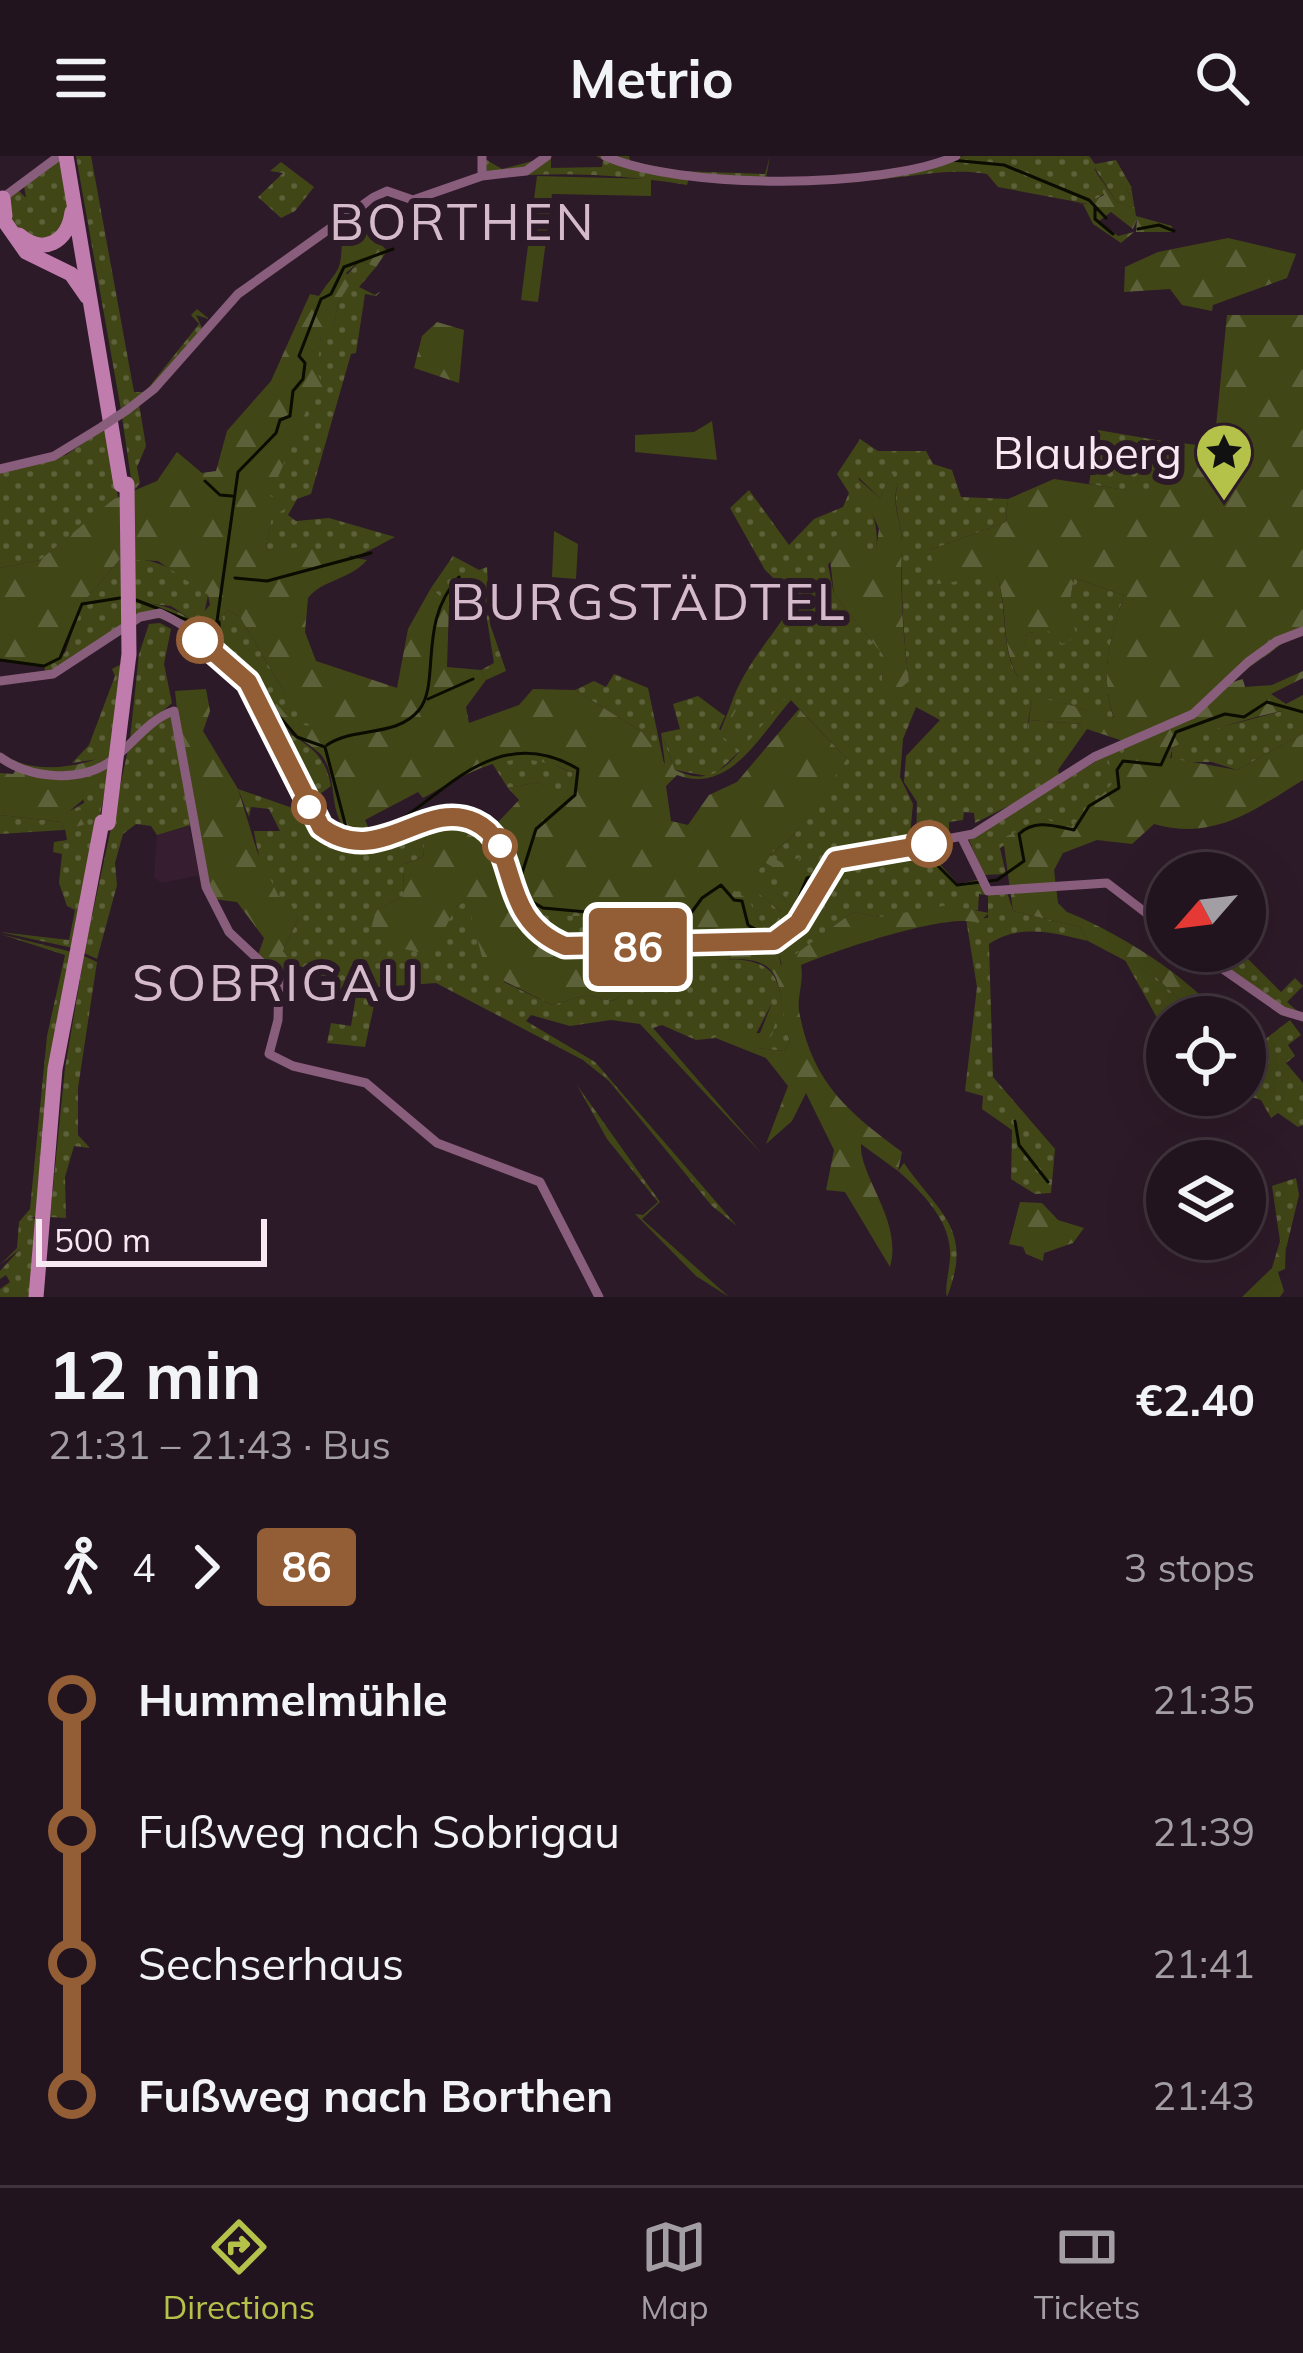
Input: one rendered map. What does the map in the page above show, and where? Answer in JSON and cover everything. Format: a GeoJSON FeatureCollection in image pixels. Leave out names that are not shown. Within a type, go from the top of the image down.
{"type":"FeatureCollection","features":[{"type":"Feature","properties":{"kind":"highway"},"geometry":{"type":"LineString","coordinates":[[39,1297],[55,1069],[105,823],[122,655],[124,484],[63,157]]}},
{"type":"Feature","properties":{"kind":"highway"},"geometry":{"type":"LineString","coordinates":[[63,157],[124,484]]}},
{"type":"Feature","properties":{"kind":"highway"},"geometry":{"type":"LineString","coordinates":[[2,208],[28,242],[52,244],[68,231],[73,202]]}},
{"type":"Feature","properties":{"kind":"highway"},"geometry":{"type":"LineString","coordinates":[[2,208],[29,254],[78,281],[93,310]]}},
{"type":"Feature","properties":{"kind":"street"},"geometry":{"type":"LineString","coordinates":[[482,156],[482,176]]}},
{"type":"Feature","properties":{"kind":"street"},"geometry":{"type":"LineString","coordinates":[[0,469],[54,456],[127,410],[154,389],[238,294],[388,191],[413,200],[482,176],[526,171],[547,156]]}},
{"type":"Feature","properties":{"kind":"street"},"geometry":{"type":"LineString","coordinates":[[605,156],[662,175],[708,181],[901,172],[956,156]]}},
{"type":"Feature","properties":{"kind":"street"},"geometry":{"type":"LineString","coordinates":[[2,208],[63,157]]}},
{"type":"Feature","properties":{"kind":"street"},"geometry":{"type":"LineString","coordinates":[[0,681],[53,674],[140,617],[165,615],[248,682],[321,827],[340,838],[370,842],[448,818],[479,824],[500,843],[510,887],[524,913],[546,936],[565,946],[774,941],[798,923],[827,871],[851,854],[962,838],[1094,757],[1193,714],[1262,651],[1303,631]]}},
{"type":"Feature","properties":{"kind":"street"},"geometry":{"type":"LineString","coordinates":[[0,757],[46,775],[88,771],[104,765],[174,711],[206,887],[226,926],[279,979],[278,1020],[269,1054],[292,1066],[366,1083],[437,1143],[540,1182],[599,1297]]}},
{"type":"Feature","properties":{"kind":"street"},"geometry":{"type":"LineString","coordinates":[[962,838],[985,884],[1106,884],[1146,914]]}},
{"type":"Feature","properties":{"kind":"street"},"geometry":{"type":"LineString","coordinates":[[1227,972],[1283,1011],[1303,1018]]}},
{"type":"Feature","properties":{"kind":"shaded area"},"geometry":{"type":"Polygon","coordinates":[[[189,827],[200,875],[162,883],[154,878],[157,835],[189,827]]]}},
{"type":"Feature","properties":{"kind":"green space"},"geometry":{"type":"Polygon","coordinates":[[[76,156],[91,156],[134,392],[145,392],[199,324],[191,315],[197,309],[209,319],[196,315],[202,328],[156,384],[121,410],[76,156]]]}},
{"type":"Feature","properties":{"kind":"green space"},"geometry":{"type":"Polygon","coordinates":[[[551,156],[551,168],[602,167],[603,160],[596,156],[629,156],[630,161],[679,171],[765,174],[770,156],[766,178],[689,178],[687,185],[584,175],[478,180],[485,159],[502,169],[551,156]]]}},
{"type":"Feature","properties":{"kind":"green space"},"geometry":{"type":"Polygon","coordinates":[[[963,156],[1089,156],[1095,164],[1116,160],[1132,188],[1126,187],[1135,209],[1116,201],[1094,167],[1104,194],[1088,204],[998,187],[987,174],[969,172],[846,180],[939,166],[963,156]]]}},
{"type":"Feature","properties":{"kind":"green space"},"geometry":{"type":"Polygon","coordinates":[[[62,157],[70,214],[59,239],[26,239],[5,211],[5,200],[18,190],[26,198],[24,186],[62,157]]]}},
{"type":"Feature","properties":{"kind":"green space"},"geometry":{"type":"Polygon","coordinates":[[[281,162],[314,187],[295,211],[281,218],[258,197],[283,173],[270,171],[281,162]]]}},
{"type":"Feature","properties":{"kind":"green space"},"geometry":{"type":"Polygon","coordinates":[[[1091,165],[1116,201],[1135,209],[1136,216],[1172,226],[1172,232],[1136,232],[1137,219],[1133,229],[1111,212],[1099,221],[1118,236],[1134,232],[1121,243],[1093,224],[1083,204],[1073,202],[1087,204],[1104,195],[1091,165]]]}},
{"type":"Feature","properties":{"kind":"green space"},"geometry":{"type":"Polygon","coordinates":[[[537,176],[651,179],[651,196],[552,194],[538,302],[521,300],[537,176]]]}},
{"type":"Feature","properties":{"kind":"green space"},"geometry":{"type":"Polygon","coordinates":[[[368,230],[387,251],[376,267],[360,261],[346,273],[351,282],[338,303],[333,332],[321,337],[317,372],[327,395],[312,397],[270,496],[283,501],[285,509],[272,517],[266,546],[273,557],[306,547],[367,560],[308,598],[305,632],[316,661],[397,688],[408,629],[431,588],[449,605],[447,667],[481,670],[486,680],[466,707],[469,723],[519,705],[533,689],[575,690],[642,732],[665,764],[661,733],[675,770],[695,776],[719,771],[740,751],[719,734],[730,707],[736,710],[725,731],[745,745],[788,696],[791,700],[755,744],[728,769],[696,779],[677,775],[666,786],[671,821],[688,825],[709,795],[737,782],[799,709],[847,759],[794,835],[769,855],[784,864],[801,857],[786,875],[766,863],[754,874],[785,900],[798,876],[826,869],[804,911],[775,938],[781,965],[853,912],[880,917],[948,905],[989,913],[978,923],[917,928],[801,965],[799,1011],[823,1077],[849,1109],[902,1152],[898,1171],[861,1144],[891,1233],[890,1267],[845,1192],[826,1190],[834,1150],[806,1093],[792,1121],[766,1144],[788,1086],[766,1058],[713,1037],[760,1033],[772,1003],[778,1012],[772,1035],[758,1048],[784,1051],[790,1042],[780,993],[776,978],[764,965],[722,960],[647,983],[613,1001],[586,995],[552,1005],[486,972],[467,900],[456,907],[431,955],[391,946],[371,929],[376,910],[403,896],[404,864],[423,857],[427,826],[462,821],[488,833],[519,800],[508,788],[539,782],[563,800],[573,773],[532,760],[495,763],[423,798],[418,792],[365,820],[370,831],[386,825],[392,834],[368,841],[334,834],[343,826],[322,756],[265,714],[248,680],[215,645],[186,628],[141,615],[141,603],[170,608],[195,622],[210,605],[208,595],[158,561],[120,559],[82,604],[60,658],[44,666],[0,660],[0,568],[40,560],[114,499],[157,481],[177,452],[202,473],[216,471],[227,431],[271,381],[310,294],[319,296],[337,270],[342,240],[368,230]],[[228,610],[222,616],[227,646],[294,724],[314,726],[283,690],[240,617],[228,610]],[[741,879],[727,886],[749,900],[763,929],[774,926],[781,912],[741,879]],[[684,909],[595,917],[605,924],[672,933],[684,909]],[[537,911],[533,916],[563,937],[598,940],[583,916],[548,916],[537,911]]]}},
{"type":"Feature","properties":{"kind":"green space"},"geometry":{"type":"Polygon","coordinates":[[[1228,238],[1296,254],[1287,278],[1213,305],[1212,311],[1182,305],[1170,289],[1124,292],[1125,267],[1158,252],[1228,238]]]}},
{"type":"Feature","properties":{"kind":"green space"},"geometry":{"type":"Polygon","coordinates":[[[360,261],[376,267],[359,287],[375,295],[381,291],[376,296],[365,294],[356,353],[351,354],[311,494],[297,499],[288,515],[296,521],[329,518],[395,537],[355,555],[302,549],[273,558],[266,546],[272,516],[282,501],[269,497],[312,396],[321,336],[333,331],[338,303],[350,282],[344,278],[360,261]]]}},
{"type":"Feature","properties":{"kind":"green space"},"geometry":{"type":"Polygon","coordinates":[[[1227,315],[1303,315],[1303,629],[1226,684],[1243,679],[1245,687],[1272,685],[1303,671],[1303,678],[1271,694],[1286,704],[1303,695],[1303,725],[1292,724],[1282,711],[1213,730],[1173,747],[1170,758],[1237,770],[1303,734],[1303,780],[1250,812],[1214,826],[1154,824],[1132,844],[1097,840],[1063,853],[1054,870],[1058,903],[1146,954],[1146,972],[1088,941],[1080,927],[1013,911],[1003,838],[1044,819],[1071,827],[1115,781],[1108,759],[1123,755],[1126,742],[1087,729],[1058,770],[1060,777],[1046,787],[1043,779],[1082,724],[1029,720],[1032,699],[1114,718],[1107,671],[1124,595],[1074,578],[1068,612],[1078,637],[1062,644],[1048,631],[1027,633],[1019,678],[1009,655],[997,576],[937,584],[930,550],[1006,522],[1008,499],[1054,479],[1160,495],[1153,469],[1156,440],[1214,447],[1227,315]]]}},
{"type":"Feature","properties":{"kind":"green space"},"geometry":{"type":"Polygon","coordinates":[[[437,322],[464,330],[459,383],[414,368],[422,336],[437,322]]]}},
{"type":"Feature","properties":{"kind":"green space"},"geometry":{"type":"Polygon","coordinates":[[[139,404],[146,446],[137,467],[140,483],[133,492],[122,417],[139,404]]]}},
{"type":"Feature","properties":{"kind":"green space"},"geometry":{"type":"Polygon","coordinates":[[[712,421],[717,460],[635,452],[635,435],[694,432],[712,421]]]}},
{"type":"Feature","properties":{"kind":"green space"},"geometry":{"type":"Polygon","coordinates":[[[105,428],[118,497],[40,560],[0,568],[0,471],[66,455],[105,428]]]}},
{"type":"Feature","properties":{"kind":"green space"},"geometry":{"type":"Polygon","coordinates":[[[1098,430],[1156,440],[1153,469],[1161,496],[1089,484],[1098,430]]]}},
{"type":"Feature","properties":{"kind":"green space"},"geometry":{"type":"Polygon","coordinates":[[[860,439],[878,451],[926,451],[933,464],[952,470],[961,497],[1008,499],[1006,522],[930,550],[997,576],[1009,654],[1018,677],[1027,633],[1049,628],[1062,616],[1074,578],[1124,595],[1107,671],[1114,719],[1064,703],[1032,700],[1026,733],[1029,720],[1082,724],[1046,787],[975,823],[974,813],[964,812],[963,820],[949,822],[949,833],[916,842],[917,802],[904,782],[906,756],[940,720],[916,707],[903,739],[900,777],[913,804],[909,845],[837,857],[785,900],[753,874],[766,863],[784,865],[768,856],[794,835],[846,758],[788,697],[745,746],[725,731],[743,677],[795,599],[765,570],[730,508],[749,490],[789,545],[814,519],[843,507],[849,493],[837,474],[860,439]],[[858,477],[874,519],[874,564],[844,539],[828,565],[834,594],[884,656],[882,682],[909,681],[898,483],[887,482],[880,498],[858,477]]]}},
{"type":"Feature","properties":{"kind":"green space"},"geometry":{"type":"Polygon","coordinates":[[[891,472],[898,483],[895,500],[902,538],[909,681],[888,699],[882,682],[883,655],[834,594],[828,541],[838,534],[874,563],[879,529],[857,478],[880,498],[891,472]]]}},
{"type":"Feature","properties":{"kind":"green space"},"geometry":{"type":"Polygon","coordinates":[[[554,531],[578,544],[576,579],[552,577],[554,531]]]}},
{"type":"Feature","properties":{"kind":"green space"},"geometry":{"type":"Polygon","coordinates":[[[453,556],[479,570],[487,567],[490,624],[506,671],[486,680],[481,670],[494,663],[481,582],[459,585],[449,605],[431,588],[453,556]]]}},
{"type":"Feature","properties":{"kind":"green space"},"geometry":{"type":"Polygon","coordinates":[[[120,559],[157,563],[188,579],[208,595],[203,619],[195,622],[171,606],[142,603],[141,615],[46,674],[44,666],[65,653],[82,604],[120,559]]]}},
{"type":"Feature","properties":{"kind":"green space"},"geometry":{"type":"Polygon","coordinates":[[[228,610],[240,617],[283,690],[316,722],[314,727],[294,725],[226,646],[222,616],[228,610]]]}},
{"type":"Feature","properties":{"kind":"green space"},"geometry":{"type":"Polygon","coordinates":[[[149,624],[171,629],[164,664],[172,703],[130,739],[139,654],[149,624]]]}},
{"type":"Feature","properties":{"kind":"green space"},"geometry":{"type":"Polygon","coordinates":[[[123,663],[113,757],[72,763],[89,745],[115,676],[112,669],[123,663]]]}},
{"type":"Feature","properties":{"kind":"green space"},"geometry":{"type":"Polygon","coordinates":[[[614,674],[648,688],[664,764],[642,732],[575,690],[594,681],[606,687],[614,674]]]}},
{"type":"Feature","properties":{"kind":"green space"},"geometry":{"type":"Polygon","coordinates":[[[206,689],[210,711],[203,731],[238,789],[257,851],[278,895],[292,906],[298,919],[283,951],[293,964],[278,975],[258,955],[264,938],[237,902],[213,899],[184,776],[175,691],[206,689]]]}},
{"type":"Feature","properties":{"kind":"green space"},"geometry":{"type":"Polygon","coordinates":[[[698,696],[725,716],[719,729],[741,750],[712,777],[675,770],[661,733],[680,729],[673,704],[698,696]]]}},
{"type":"Feature","properties":{"kind":"green space"},"geometry":{"type":"Polygon","coordinates":[[[1282,711],[1303,725],[1303,734],[1237,770],[1212,762],[1171,762],[1173,747],[1202,732],[1282,711]]]}},
{"type":"Feature","properties":{"kind":"green space"},"geometry":{"type":"Polygon","coordinates":[[[170,712],[191,825],[157,835],[151,826],[136,824],[123,834],[115,863],[117,885],[97,959],[84,953],[129,745],[170,712]]]}},
{"type":"Feature","properties":{"kind":"green space"},"geometry":{"type":"Polygon","coordinates":[[[266,715],[315,752],[327,771],[331,786],[309,802],[266,715]]]}},
{"type":"Feature","properties":{"kind":"green space"},"geometry":{"type":"Polygon","coordinates":[[[1127,742],[1115,781],[1071,828],[1044,819],[1000,848],[1006,874],[984,875],[969,840],[1127,742]]]}},
{"type":"Feature","properties":{"kind":"green space"},"geometry":{"type":"Polygon","coordinates":[[[0,751],[38,767],[108,755],[97,788],[66,814],[93,806],[94,811],[83,825],[63,830],[62,822],[0,815],[0,773],[13,774],[18,767],[0,751]]]}},
{"type":"Feature","properties":{"kind":"green space"},"geometry":{"type":"Polygon","coordinates":[[[513,758],[545,761],[573,773],[563,801],[539,782],[508,788],[492,763],[513,758]]]}},
{"type":"Feature","properties":{"kind":"green space"},"geometry":{"type":"Polygon","coordinates":[[[111,761],[73,948],[0,932],[69,940],[75,910],[67,906],[59,883],[62,854],[53,852],[54,842],[67,840],[65,829],[82,825],[66,813],[84,803],[83,796],[111,761]]]}},
{"type":"Feature","properties":{"kind":"green space"},"geometry":{"type":"Polygon","coordinates":[[[238,789],[301,811],[306,805],[308,816],[348,843],[427,826],[423,857],[404,864],[403,896],[376,910],[456,907],[468,899],[504,982],[552,1005],[586,995],[613,1001],[667,974],[714,961],[755,962],[770,971],[790,1042],[784,1051],[758,1048],[770,1030],[771,1005],[756,1034],[696,1040],[662,1025],[653,1028],[762,1154],[640,1024],[611,1020],[570,1026],[531,1015],[526,1021],[595,1062],[737,1226],[712,1206],[609,1081],[583,1060],[436,983],[378,987],[365,1047],[327,1043],[331,1023],[351,1026],[357,990],[322,989],[321,973],[293,964],[283,951],[298,919],[270,882],[254,831],[280,831],[269,809],[251,807],[249,817],[238,789]]]}},
{"type":"Feature","properties":{"kind":"green space"},"geometry":{"type":"Polygon","coordinates":[[[0,815],[62,822],[63,830],[0,834],[0,815]]]}},
{"type":"Feature","properties":{"kind":"green space"},"geometry":{"type":"Polygon","coordinates":[[[927,850],[958,884],[981,879],[986,895],[979,894],[978,910],[880,917],[853,912],[782,965],[775,942],[831,871],[873,855],[927,850]]]}},
{"type":"Feature","properties":{"kind":"green space"},"geometry":{"type":"Polygon","coordinates":[[[741,878],[782,913],[774,926],[763,929],[753,909],[725,885],[741,878]]]}},
{"type":"Feature","properties":{"kind":"green space"},"geometry":{"type":"Polygon","coordinates":[[[988,891],[1007,892],[1013,911],[1080,927],[1088,941],[1025,932],[989,944],[993,1077],[1055,1149],[1051,1193],[1035,1194],[1011,1179],[1012,1130],[982,1109],[983,1096],[965,1091],[977,987],[966,919],[988,918],[988,891]]]}},
{"type":"Feature","properties":{"kind":"green space"},"geometry":{"type":"Polygon","coordinates":[[[685,908],[673,933],[605,924],[595,917],[685,908]]]}},
{"type":"Feature","properties":{"kind":"green space"},"geometry":{"type":"Polygon","coordinates":[[[536,911],[583,916],[598,941],[555,933],[533,916],[536,911]]]}},
{"type":"Feature","properties":{"kind":"green space"},"geometry":{"type":"Polygon","coordinates":[[[0,934],[72,952],[38,1216],[30,1218],[38,1219],[32,1297],[0,1297],[0,1289],[10,1282],[6,1275],[0,1279],[0,1271],[21,1248],[0,1265],[17,1248],[19,1222],[30,1209],[47,1036],[65,955],[0,934]]]}},
{"type":"Feature","properties":{"kind":"green space"},"geometry":{"type":"Polygon","coordinates":[[[84,956],[97,962],[78,1088],[78,1135],[90,1148],[74,1146],[65,1177],[66,1218],[50,1217],[65,1068],[84,956]]]}},
{"type":"Feature","properties":{"kind":"green space"},"geometry":{"type":"Polygon","coordinates":[[[1125,960],[1156,977],[1175,996],[1146,998],[1125,960]]]}},
{"type":"Feature","properties":{"kind":"green space"},"geometry":{"type":"Polygon","coordinates":[[[1147,972],[1171,972],[1201,996],[1175,996],[1147,972]]]}},
{"type":"Feature","properties":{"kind":"green space"},"geometry":{"type":"Polygon","coordinates":[[[1229,972],[1261,972],[1281,992],[1295,978],[1303,986],[1287,1002],[1303,1016],[1283,1011],[1229,972]]]}},
{"type":"Feature","properties":{"kind":"green space"},"geometry":{"type":"Polygon","coordinates":[[[1290,1020],[1301,1035],[1288,1045],[1295,1056],[1286,1063],[1303,1083],[1303,1125],[1298,1127],[1278,1113],[1271,1118],[1266,1109],[1266,1039],[1290,1020]]]}},
{"type":"Feature","properties":{"kind":"green space"},"geometry":{"type":"Polygon","coordinates":[[[577,1085],[660,1202],[642,1219],[729,1297],[696,1276],[635,1214],[643,1215],[658,1202],[607,1139],[577,1085]]]}},
{"type":"Feature","properties":{"kind":"green space"},"geometry":{"type":"Polygon","coordinates":[[[904,1163],[949,1223],[954,1238],[957,1254],[947,1297],[950,1257],[945,1228],[932,1206],[898,1171],[904,1163]]]}},
{"type":"Feature","properties":{"kind":"green space"},"geometry":{"type":"Polygon","coordinates":[[[1296,1178],[1299,1195],[1286,1249],[1285,1241],[1280,1241],[1272,1186],[1296,1178]]]}},
{"type":"Feature","properties":{"kind":"green space"},"geometry":{"type":"Polygon","coordinates":[[[1020,1202],[1042,1203],[1058,1220],[1084,1228],[1073,1243],[1044,1253],[1043,1261],[1009,1244],[1020,1202]]]}},
{"type":"Feature","properties":{"kind":"green space"},"geometry":{"type":"Polygon","coordinates":[[[1286,1240],[1285,1269],[1278,1272],[1284,1291],[1280,1297],[1242,1297],[1272,1268],[1280,1241],[1286,1240]]]}},
{"type":"Feature","properties":{"kind":"waterway"},"geometry":{"type":"LineString","coordinates":[[951,160],[1004,165],[1089,200],[1106,218]]}},
{"type":"Feature","properties":{"kind":"waterway"},"geometry":{"type":"LineString","coordinates":[[1095,206],[1095,219],[1113,234]]}},
{"type":"Feature","properties":{"kind":"waterway"},"geometry":{"type":"LineString","coordinates":[[1138,229],[1159,225],[1174,231]]}},
{"type":"Feature","properties":{"kind":"waterway"},"geometry":{"type":"LineString","coordinates":[[217,621],[238,472],[276,433],[280,420],[290,416],[293,391],[303,379],[305,363],[299,356],[321,299],[331,294],[344,267],[393,249]]}},
{"type":"Feature","properties":{"kind":"waterway"},"geometry":{"type":"LineString","coordinates":[[205,481],[220,495],[232,496]]}},
{"type":"Feature","properties":{"kind":"waterway"},"geometry":{"type":"LineString","coordinates":[[235,578],[267,581],[371,553]]}},
{"type":"Feature","properties":{"kind":"waterway"},"geometry":{"type":"LineString","coordinates":[[327,745],[399,725],[419,710],[429,684],[438,613],[459,577]]}},
{"type":"Feature","properties":{"kind":"waterway"},"geometry":{"type":"LineString","coordinates":[[0,660],[44,666],[60,658],[82,604],[120,598]]}},
{"type":"Feature","properties":{"kind":"waterway"},"geometry":{"type":"LineString","coordinates":[[136,600],[200,625],[219,622],[220,648],[297,737],[325,747],[347,831],[371,833],[395,823],[475,767],[506,755],[540,754],[578,769],[575,795],[536,829],[519,883],[526,898],[543,908],[587,912],[615,933],[673,938],[702,898],[721,885],[734,900],[742,901],[748,925],[767,936],[788,923],[807,878],[854,864],[927,855],[957,885],[997,880],[1024,861],[1019,834],[1038,825],[1074,830],[1089,806],[1119,788],[1117,770],[1123,761],[1161,765],[1176,732],[1225,714],[1244,717],[1267,702],[1303,712]]}},
{"type":"Feature","properties":{"kind":"waterway"},"geometry":{"type":"LineString","coordinates":[[428,699],[473,679]]}},
{"type":"Feature","properties":{"kind":"waterway"},"geometry":{"type":"LineString","coordinates":[[1015,1121],[1019,1145],[1048,1182]]}},
{"type":"Feature","properties":{"kind":"bus line","name":"86"},"geometry":{"type":"LineString","coordinates":[[200,640],[248,682],[321,827],[349,841],[370,842],[448,818],[479,824],[500,843],[510,887],[524,913],[546,936],[565,946],[598,949],[774,941],[805,914],[836,860],[929,844]]}},
{"type":"Feature","properties":{"kind":"place","name":"Blauberg"},"geometry":{"type":"Point","coordinates":[1224,503]}},
{"type":"Feature","properties":{"kind":"district","name":"BORTHEN"},"geometry":{"type":"Point","coordinates":[463,221]}},
{"type":"Feature","properties":{"kind":"district","name":"BURGSTÄDTEL"},"geometry":{"type":"Point","coordinates":[649,601]}},
{"type":"Feature","properties":{"kind":"district","name":"SOBRIGAU"},"geometry":{"type":"Point","coordinates":[277,982]}}]}
